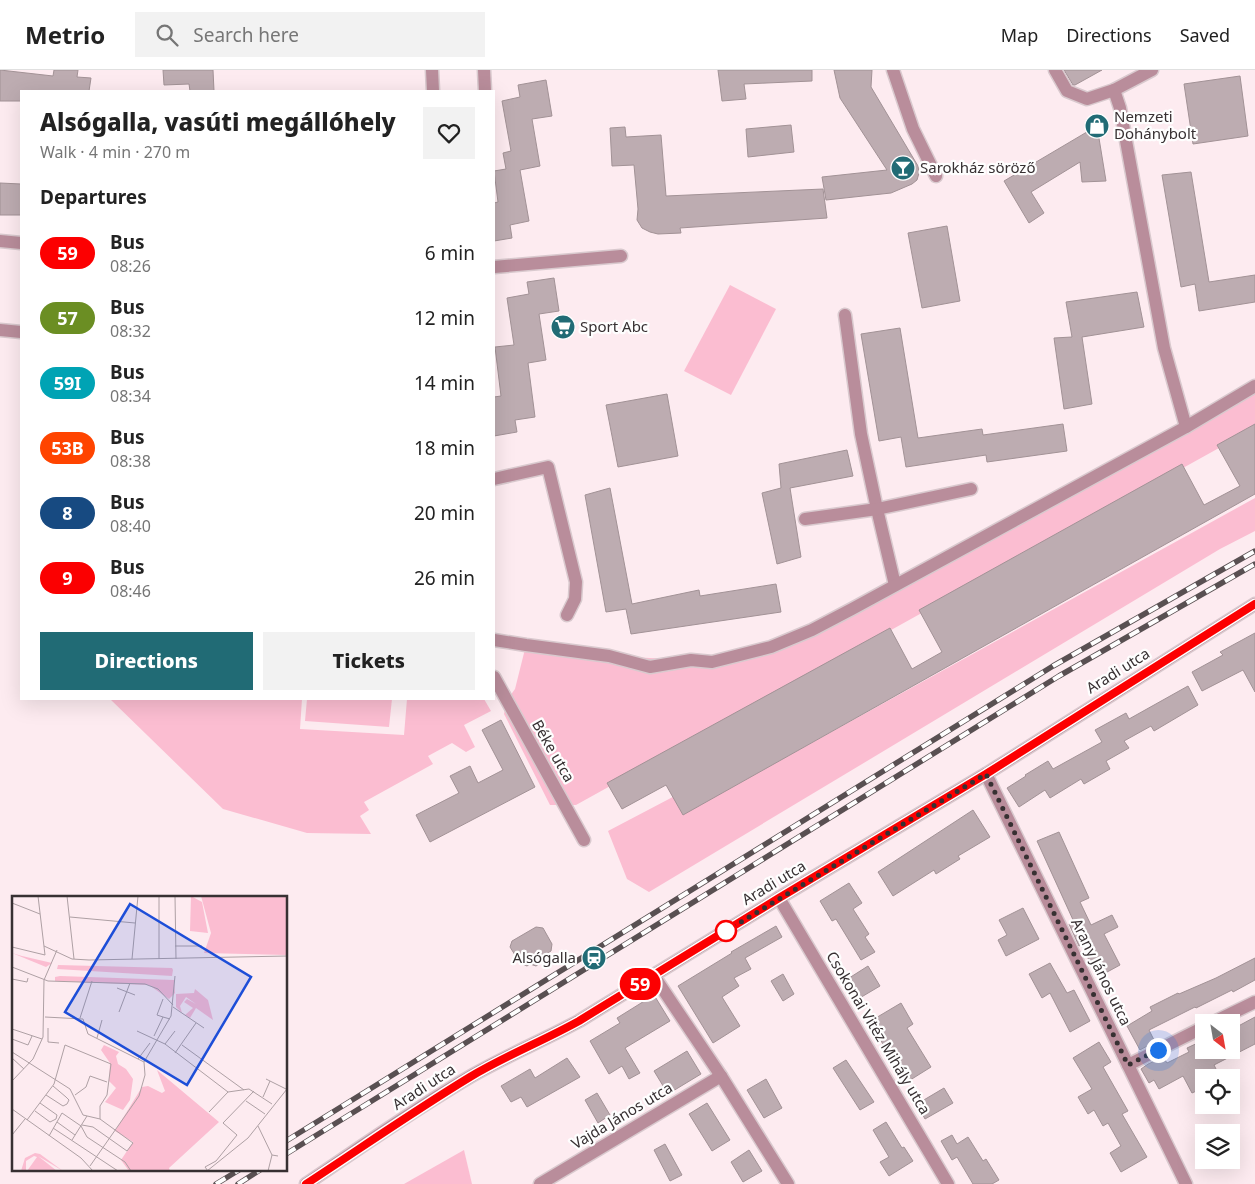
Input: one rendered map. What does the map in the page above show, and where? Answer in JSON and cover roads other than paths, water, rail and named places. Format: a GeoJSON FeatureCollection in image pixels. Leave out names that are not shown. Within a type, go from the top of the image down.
{"type":"FeatureCollection","features":[{"type":"Feature","properties":{"kind":"street"},"geometry":{"type":"LineString","coordinates":[[432,70],[434,90]]}},
{"type":"Feature","properties":{"kind":"street"},"geometry":{"type":"LineString","coordinates":[[484,70],[485,90]]}},
{"type":"Feature","properties":{"kind":"street"},"geometry":{"type":"LineString","coordinates":[[893,70],[913,128],[936,176]]}},
{"type":"Feature","properties":{"kind":"street"},"geometry":{"type":"LineString","coordinates":[[1055,70],[1067,91],[1087,99],[1114,90],[1152,70]]}},
{"type":"Feature","properties":{"kind":"street"},"geometry":{"type":"LineString","coordinates":[[1114,90],[1120,108],[1164,348],[1186,426]]}},
{"type":"Feature","properties":{"kind":"street"},"geometry":{"type":"LineString","coordinates":[[0,241],[20,243]]}},
{"type":"Feature","properties":{"kind":"street"},"geometry":{"type":"LineString","coordinates":[[495,267],[621,256]]}},
{"type":"Feature","properties":{"kind":"street"},"geometry":{"type":"LineString","coordinates":[[846,315],[861,434],[895,585]]}},
{"type":"Feature","properties":{"kind":"street"},"geometry":{"type":"LineString","coordinates":[[0,330],[20,332]]}},
{"type":"Feature","properties":{"kind":"street"},"geometry":{"type":"LineString","coordinates":[[495,640],[609,656],[650,667],[691,660],[712,662],[772,647],[852,609],[1186,426],[1255,386]]}},
{"type":"Feature","properties":{"kind":"street"},"geometry":{"type":"LineString","coordinates":[[495,479],[548,467],[576,582],[575,600],[567,615]]}},
{"type":"Feature","properties":{"kind":"street"},"geometry":{"type":"LineString","coordinates":[[805,519],[877,509],[971,489]]}},
{"type":"Feature","properties":{"kind":"street","name":"Aradi utca"},"geometry":{"type":"LineString","coordinates":[[306,1184],[471,1076],[501,1059],[552,1036],[654,976],[779,898],[986,774],[1255,604]]}},
{"type":"Feature","properties":{"kind":"street","name":"Béke utca"},"geometry":{"type":"LineString","coordinates":[[495,679],[584,840]]}},
{"type":"Feature","properties":{"kind":"street","name":"Arany János utca"},"geometry":{"type":"LineString","coordinates":[[986,774],[1186,1184]]}},
{"type":"Feature","properties":{"kind":"street","name":"Csokonai Vitéz Mihály utca"},"geometry":{"type":"LineString","coordinates":[[779,898],[946,1183]]}},
{"type":"Feature","properties":{"kind":"street"},"geometry":{"type":"LineString","coordinates":[[654,976],[721,1076],[788,1184]]}},
{"type":"Feature","properties":{"kind":"street"},"geometry":{"type":"LineString","coordinates":[[1230,1014],[1255,1002]]}},
{"type":"Feature","properties":{"kind":"street"},"geometry":{"type":"LineString","coordinates":[[1128,1065],[1195,1032]]}},
{"type":"Feature","properties":{"kind":"street","name":"Vajda János utca"},"geometry":{"type":"LineString","coordinates":[[540,1184],[721,1076]]}},
{"type":"Feature","properties":{"kind":"railway"},"geometry":{"type":"LineString","coordinates":[[288,1140],[1053,666],[1255,551]]}},
{"type":"Feature","properties":{"kind":"railway"},"geometry":{"type":"LineString","coordinates":[[288,1153],[1059,676],[1255,564]]}},
{"type":"Feature","properties":{"kind":"railway"},"geometry":{"type":"LineString","coordinates":[[216,1184],[236,1172]]}},
{"type":"Feature","properties":{"kind":"railway"},"geometry":{"type":"LineString","coordinates":[[238,1184],[257,1172]]}},
{"type":"Feature","properties":{"kind":"place","name":"Nemzeti Dohánybolt"},"geometry":{"type":"Point","coordinates":[1097,126]}},
{"type":"Feature","properties":{"kind":"place","name":"Sarokház söröző"},"geometry":{"type":"Point","coordinates":[903,168]}},
{"type":"Feature","properties":{"kind":"place","name":"Sport Abc"},"geometry":{"type":"Point","coordinates":[563,327]}},
{"type":"Feature","properties":{"kind":"place","name":"Alsógalla"},"geometry":{"type":"Point","coordinates":[594,958]}}]}
